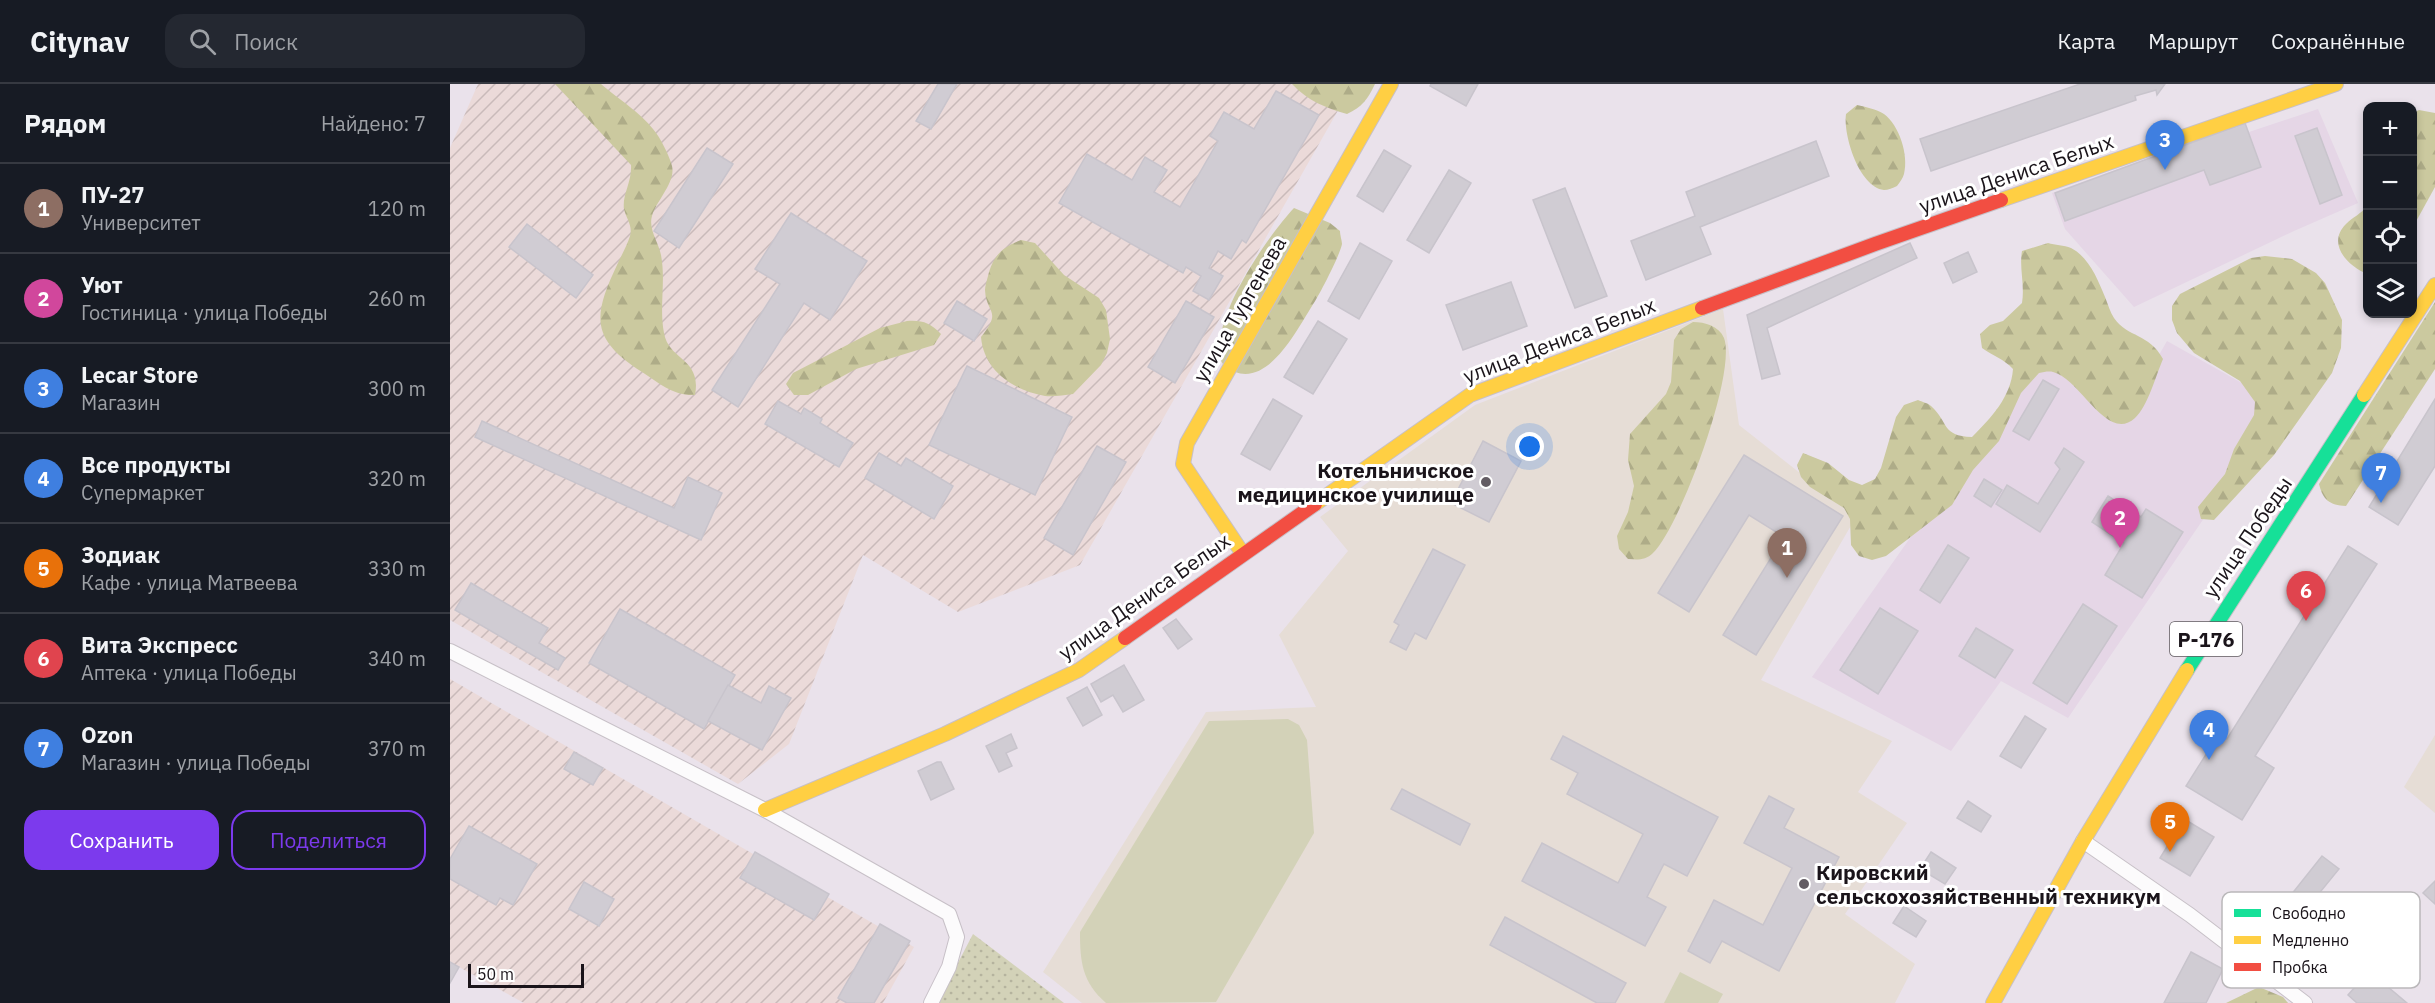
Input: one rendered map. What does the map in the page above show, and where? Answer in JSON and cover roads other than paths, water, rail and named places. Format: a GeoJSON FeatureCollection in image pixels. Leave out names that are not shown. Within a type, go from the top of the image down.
{"type":"FeatureCollection","features":[{"type":"Feature","properties":{"kind":"main road","name":"улица Тургенева"},"geometry":{"type":"LineString","coordinates":[[1243,554],[1183,464],[1186,443],[1391,84]]}},
{"type":"Feature","properties":{"kind":"main road","name":"улица Дениса Белых"},"geometry":{"type":"LineString","coordinates":[[765,810],[945,734],[1079,670],[1470,394],[1854,252],[2336,84]]}},
{"type":"Feature","properties":{"kind":"main road","name":"улица Победы"},"geometry":{"type":"LineString","coordinates":[[1993,1003],[2083,841],[2154,721],[2435,285]]}},
{"type":"Feature","properties":{"kind":"street"},"geometry":{"type":"LineString","coordinates":[[450,651],[765,810],[949,914],[957,937],[949,967],[931,1003]]}},
{"type":"Feature","properties":{"kind":"street"},"geometry":{"type":"LineString","coordinates":[[2083,841],[2222,939]]}},
{"type":"Feature","properties":{"kind":"street"},"geometry":{"type":"LineString","coordinates":[[2286,988],[2306,1003]]}},
{"type":"Feature","properties":{"kind":"place","name":"Lecar Store"},"geometry":{"type":"Point","coordinates":[2165,170]}},
{"type":"Feature","properties":{"kind":"place","name":"Котельничское медицинское училище"},"geometry":{"type":"Point","coordinates":[1486,482]}},
{"type":"Feature","properties":{"kind":"place","name":"Ozon"},"geometry":{"type":"Point","coordinates":[2381,503]}},
{"type":"Feature","properties":{"kind":"place","name":"Уют"},"geometry":{"type":"Point","coordinates":[2120,548]}},
{"type":"Feature","properties":{"kind":"place","name":"ПУ-27"},"geometry":{"type":"Point","coordinates":[1787,578]}},
{"type":"Feature","properties":{"kind":"place","name":"Вита Экспресс"},"geometry":{"type":"Point","coordinates":[2306,621]}},
{"type":"Feature","properties":{"kind":"place","name":"Все продукты"},"geometry":{"type":"Point","coordinates":[2209,760]}},
{"type":"Feature","properties":{"kind":"place","name":"Зодиак"},"geometry":{"type":"Point","coordinates":[2170,852]}},
{"type":"Feature","properties":{"kind":"place","name":"Кировский сельскохозяйственный техникум"},"geometry":{"type":"Point","coordinates":[1804,884]}}]}
